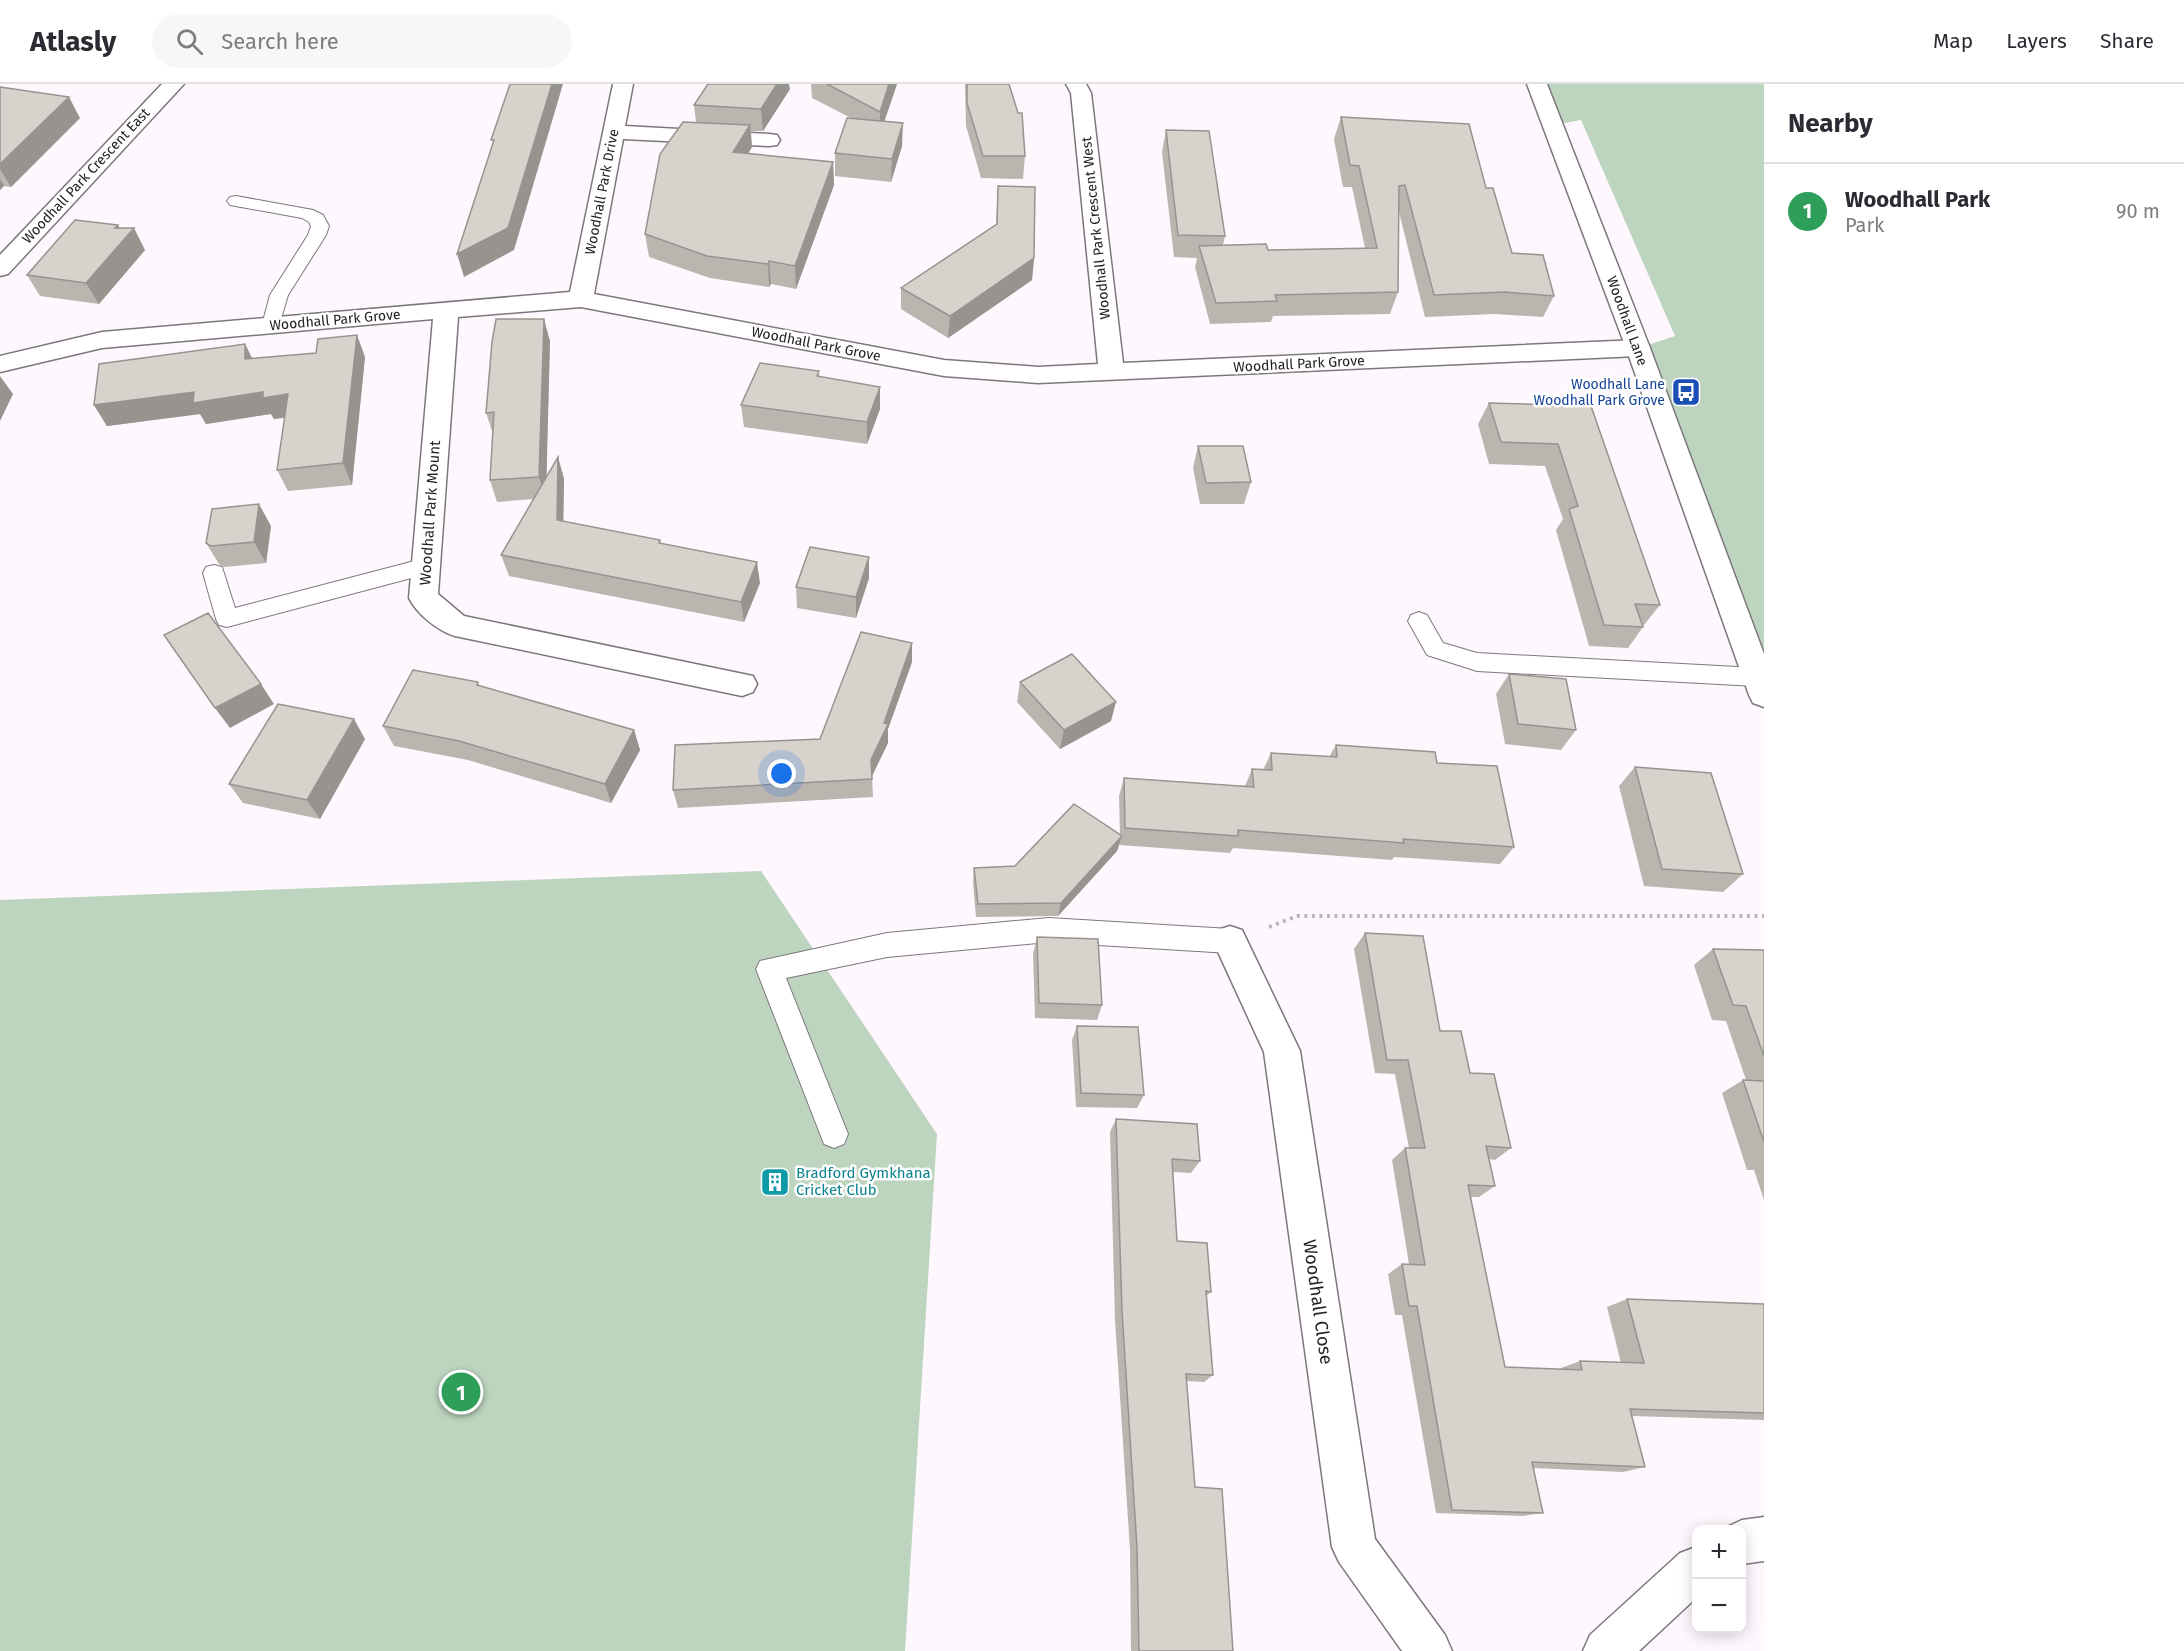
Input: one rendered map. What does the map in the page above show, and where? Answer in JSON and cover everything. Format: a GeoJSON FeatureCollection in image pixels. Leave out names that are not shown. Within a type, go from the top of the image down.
{"type":"FeatureCollection","features":[{"type":"Feature","properties":{"kind":"street","name":"Woodhall Park Crescent East"},"geometry":{"type":"LineString","coordinates":[[0,269],[174,84]]}},
{"type":"Feature","properties":{"kind":"street","name":"Woodhall Park Drive"},"geometry":{"type":"LineString","coordinates":[[581,299],[623,84]]}},
{"type":"Feature","properties":{"kind":"street","name":"Woodhall Park Crescent West"},"geometry":{"type":"LineString","coordinates":[[1076,84],[1081,93],[1112,373]]}},
{"type":"Feature","properties":{"kind":"street","name":"Woodhall Lane"},"geometry":{"type":"LineString","coordinates":[[1537,84],[1638,348],[1760,686]]}},
{"type":"Feature","properties":{"kind":"street"},"geometry":{"type":"LineString","coordinates":[[614,132],[769,140]]}},
{"type":"Feature","properties":{"kind":"street","name":"Woodhall Park Grove"},"geometry":{"type":"LineString","coordinates":[[0,364],[102,340],[581,299],[944,368],[1038,375],[1638,348]]}},
{"type":"Feature","properties":{"kind":"street","name":"Woodhall Park Mount"},"geometry":{"type":"LineString","coordinates":[[446,310],[423,598],[455,626],[742,684]]}},
{"type":"Feature","properties":{"kind":"street","name":"Woodhall Close"},"geometry":{"type":"LineString","coordinates":[[1230,941],[1282,1051],[1354,1547],[1429,1651]]}},
{"type":"Feature","properties":{"kind":"street"},"geometry":{"type":"LineString","coordinates":[[1746,1541],[1764,1539]]}},
{"type":"Feature","properties":{"kind":"street"},"geometry":{"type":"LineString","coordinates":[[1606,1651],[1692,1573]]}},
{"type":"Feature","properties":{"kind":"lane"},"geometry":{"type":"LineString","coordinates":[[236,201],[307,214],[317,219],[320,226],[318,235],[279,296],[271,325]]}},
{"type":"Feature","properties":{"kind":"lane"},"geometry":{"type":"LineString","coordinates":[[214,573],[227,619],[426,566]]}},
{"type":"Feature","properties":{"kind":"lane"},"geometry":{"type":"LineString","coordinates":[[1419,621],[1435,650],[1476,662],[1760,686]]}},
{"type":"Feature","properties":{"kind":"lane"},"geometry":{"type":"LineString","coordinates":[[834,1134],[769,969],[887,945],[1049,930],[1230,941]]}},
{"type":"Feature","properties":{"kind":"path"},"geometry":{"type":"LineString","coordinates":[[1230,941],[1297,916],[1764,916]]}},
{"type":"Feature","properties":{"kind":"green space"},"geometry":{"type":"Polygon","coordinates":[[[1537,84],[1764,84],[1764,695],[1638,348],[1675,336],[1581,120],[1554,125],[1537,84]]]}},
{"type":"Feature","properties":{"kind":"green space"},"geometry":{"type":"Polygon","coordinates":[[[761,871],[937,1134],[905,1651],[0,1651],[0,900],[761,871]]]}},
{"type":"Feature","properties":{"kind":"building"},"geometry":{"type":"Polygon","coordinates":[[[510,84],[552,84],[508,228],[457,254],[494,140],[491,140],[510,84]]]}},
{"type":"Feature","properties":{"kind":"building"},"geometry":{"type":"Polygon","coordinates":[[[708,84],[777,84],[761,109],[694,105],[708,84]]]}},
{"type":"Feature","properties":{"kind":"building"},"geometry":{"type":"Polygon","coordinates":[[[827,84],[889,84],[880,112],[827,84]]]}},
{"type":"Feature","properties":{"kind":"building"},"geometry":{"type":"Polygon","coordinates":[[[967,84],[1009,84],[1018,113],[1022,113],[1025,156],[983,156],[967,103],[967,84]]]}},
{"type":"Feature","properties":{"kind":"building"},"geometry":{"type":"Polygon","coordinates":[[[0,87],[69,97],[0,164],[0,87]]]}},
{"type":"Feature","properties":{"kind":"building"},"geometry":{"type":"Polygon","coordinates":[[[1341,117],[1469,124],[1486,188],[1493,188],[1512,253],[1543,255],[1554,296],[1504,292],[1434,295],[1405,185],[1399,186],[1398,292],[1275,295],[1277,301],[1216,303],[1199,246],[1266,244],[1268,250],[1377,248],[1359,166],[1350,165],[1341,117]]]}},
{"type":"Feature","properties":{"kind":"building"},"geometry":{"type":"Polygon","coordinates":[[[847,118],[903,123],[892,159],[835,153],[847,118]]]}},
{"type":"Feature","properties":{"kind":"building"},"geometry":{"type":"Polygon","coordinates":[[[683,122],[750,125],[733,152],[833,162],[795,266],[769,261],[768,264],[707,256],[645,234],[660,154],[683,122]]]}},
{"type":"Feature","properties":{"kind":"building"},"geometry":{"type":"Polygon","coordinates":[[[1166,130],[1209,131],[1225,236],[1178,235],[1166,130]]]}},
{"type":"Feature","properties":{"kind":"building"},"geometry":{"type":"Polygon","coordinates":[[[998,186],[1035,187],[1034,258],[950,316],[901,288],[997,224],[998,186]]]}},
{"type":"Feature","properties":{"kind":"building"},"geometry":{"type":"Polygon","coordinates":[[[75,220],[118,225],[115,228],[134,228],[86,283],[27,275],[75,220]]]}},
{"type":"Feature","properties":{"kind":"building"},"geometry":{"type":"Polygon","coordinates":[[[496,319],[544,319],[539,477],[490,480],[494,412],[486,413],[496,319]]]}},
{"type":"Feature","properties":{"kind":"building"},"geometry":{"type":"Polygon","coordinates":[[[357,335],[343,463],[277,470],[288,394],[263,398],[263,392],[193,403],[194,392],[94,405],[99,364],[245,344],[245,359],[316,353],[318,339],[357,335]]]}},
{"type":"Feature","properties":{"kind":"building"},"geometry":{"type":"Polygon","coordinates":[[[760,363],[819,371],[817,376],[880,387],[867,422],[741,405],[760,363]]]}},
{"type":"Feature","properties":{"kind":"building"},"geometry":{"type":"Polygon","coordinates":[[[1489,403],[1591,406],[1660,605],[1635,604],[1643,627],[1604,625],[1569,509],[1578,506],[1558,444],[1501,442],[1489,403]]]}},
{"type":"Feature","properties":{"kind":"building"},"geometry":{"type":"Polygon","coordinates":[[[1198,446],[1243,446],[1251,482],[1206,483],[1198,446]]]}},
{"type":"Feature","properties":{"kind":"building"},"geometry":{"type":"Polygon","coordinates":[[[558,457],[557,520],[757,562],[741,602],[501,555],[558,457]]]}},
{"type":"Feature","properties":{"kind":"building"},"geometry":{"type":"Polygon","coordinates":[[[259,504],[254,542],[211,546],[206,543],[212,509],[259,504]]]}},
{"type":"Feature","properties":{"kind":"building"},"geometry":{"type":"Polygon","coordinates":[[[810,547],[869,557],[856,597],[796,587],[810,547]]]}},
{"type":"Feature","properties":{"kind":"building"},"geometry":{"type":"Polygon","coordinates":[[[208,613],[261,684],[215,708],[164,635],[208,613]]]}},
{"type":"Feature","properties":{"kind":"building"},"geometry":{"type":"Polygon","coordinates":[[[861,632],[912,643],[884,723],[888,724],[871,760],[872,779],[673,790],[675,745],[820,739],[861,632]]]}},
{"type":"Feature","properties":{"kind":"building"},"geometry":{"type":"Polygon","coordinates":[[[1072,654],[1116,702],[1064,730],[1020,682],[1072,654]]]}},
{"type":"Feature","properties":{"kind":"building"},"geometry":{"type":"Polygon","coordinates":[[[413,670],[478,682],[477,685],[634,730],[605,784],[459,741],[383,726],[413,670]]]}},
{"type":"Feature","properties":{"kind":"building"},"geometry":{"type":"Polygon","coordinates":[[[1509,674],[1566,679],[1576,730],[1518,724],[1509,674]]]}},
{"type":"Feature","properties":{"kind":"building"},"geometry":{"type":"Polygon","coordinates":[[[278,704],[354,719],[307,800],[229,784],[278,704]]]}},
{"type":"Feature","properties":{"kind":"building"},"geometry":{"type":"Polygon","coordinates":[[[1336,745],[1435,752],[1437,763],[1497,766],[1514,847],[1403,839],[1404,843],[1238,830],[1238,836],[1125,828],[1124,778],[1254,787],[1252,769],[1272,770],[1271,753],[1337,757],[1336,745]]]}},
{"type":"Feature","properties":{"kind":"building"},"geometry":{"type":"Polygon","coordinates":[[[1635,767],[1711,773],[1743,874],[1662,869],[1635,767]]]}},
{"type":"Feature","properties":{"kind":"building"},"geometry":{"type":"Polygon","coordinates":[[[1074,804],[1122,836],[1061,903],[978,904],[974,868],[1015,866],[1074,804]]]}},
{"type":"Feature","properties":{"kind":"building"},"geometry":{"type":"Polygon","coordinates":[[[1365,933],[1423,936],[1440,1031],[1461,1031],[1470,1073],[1494,1074],[1511,1148],[1486,1146],[1495,1186],[1468,1185],[1505,1367],[1582,1370],[1580,1361],[1644,1363],[1627,1299],[1764,1304],[1764,1413],[1630,1409],[1645,1467],[1532,1462],[1543,1513],[1452,1510],[1417,1306],[1409,1306],[1402,1264],[1425,1265],[1405,1148],[1425,1148],[1408,1060],[1387,1060],[1365,933]]]}},
{"type":"Feature","properties":{"kind":"building"},"geometry":{"type":"Polygon","coordinates":[[[1037,937],[1098,939],[1102,1005],[1039,1003],[1037,937]]]}},
{"type":"Feature","properties":{"kind":"building"},"geometry":{"type":"Polygon","coordinates":[[[1713,949],[1764,950],[1764,1056],[1746,1006],[1733,1005],[1713,949]]]}},
{"type":"Feature","properties":{"kind":"building"},"geometry":{"type":"Polygon","coordinates":[[[1077,1026],[1138,1027],[1144,1095],[1081,1093],[1077,1026]]]}},
{"type":"Feature","properties":{"kind":"building"},"geometry":{"type":"Polygon","coordinates":[[[1743,1080],[1764,1081],[1764,1142],[1743,1080]]]}},
{"type":"Feature","properties":{"kind":"building"},"geometry":{"type":"Polygon","coordinates":[[[1116,1119],[1197,1124],[1200,1161],[1172,1159],[1177,1241],[1207,1243],[1211,1292],[1206,1291],[1213,1375],[1186,1374],[1195,1487],[1222,1489],[1233,1651],[1139,1651],[1137,1548],[1122,1311],[1116,1119]]]}},
{"type":"Feature","properties":{"kind":"place","name":"Woodhall Lane Woodhall Park Grove"},"geometry":{"type":"Point","coordinates":[1686,392]}},
{"type":"Feature","properties":{"kind":"place","name":"Bradford Gymkhana Cricket Club"},"geometry":{"type":"Point","coordinates":[775,1182]}},
{"type":"Feature","properties":{"kind":"place","name":"Woodhall Park"},"geometry":{"type":"Point","coordinates":[461,1392]}}]}
